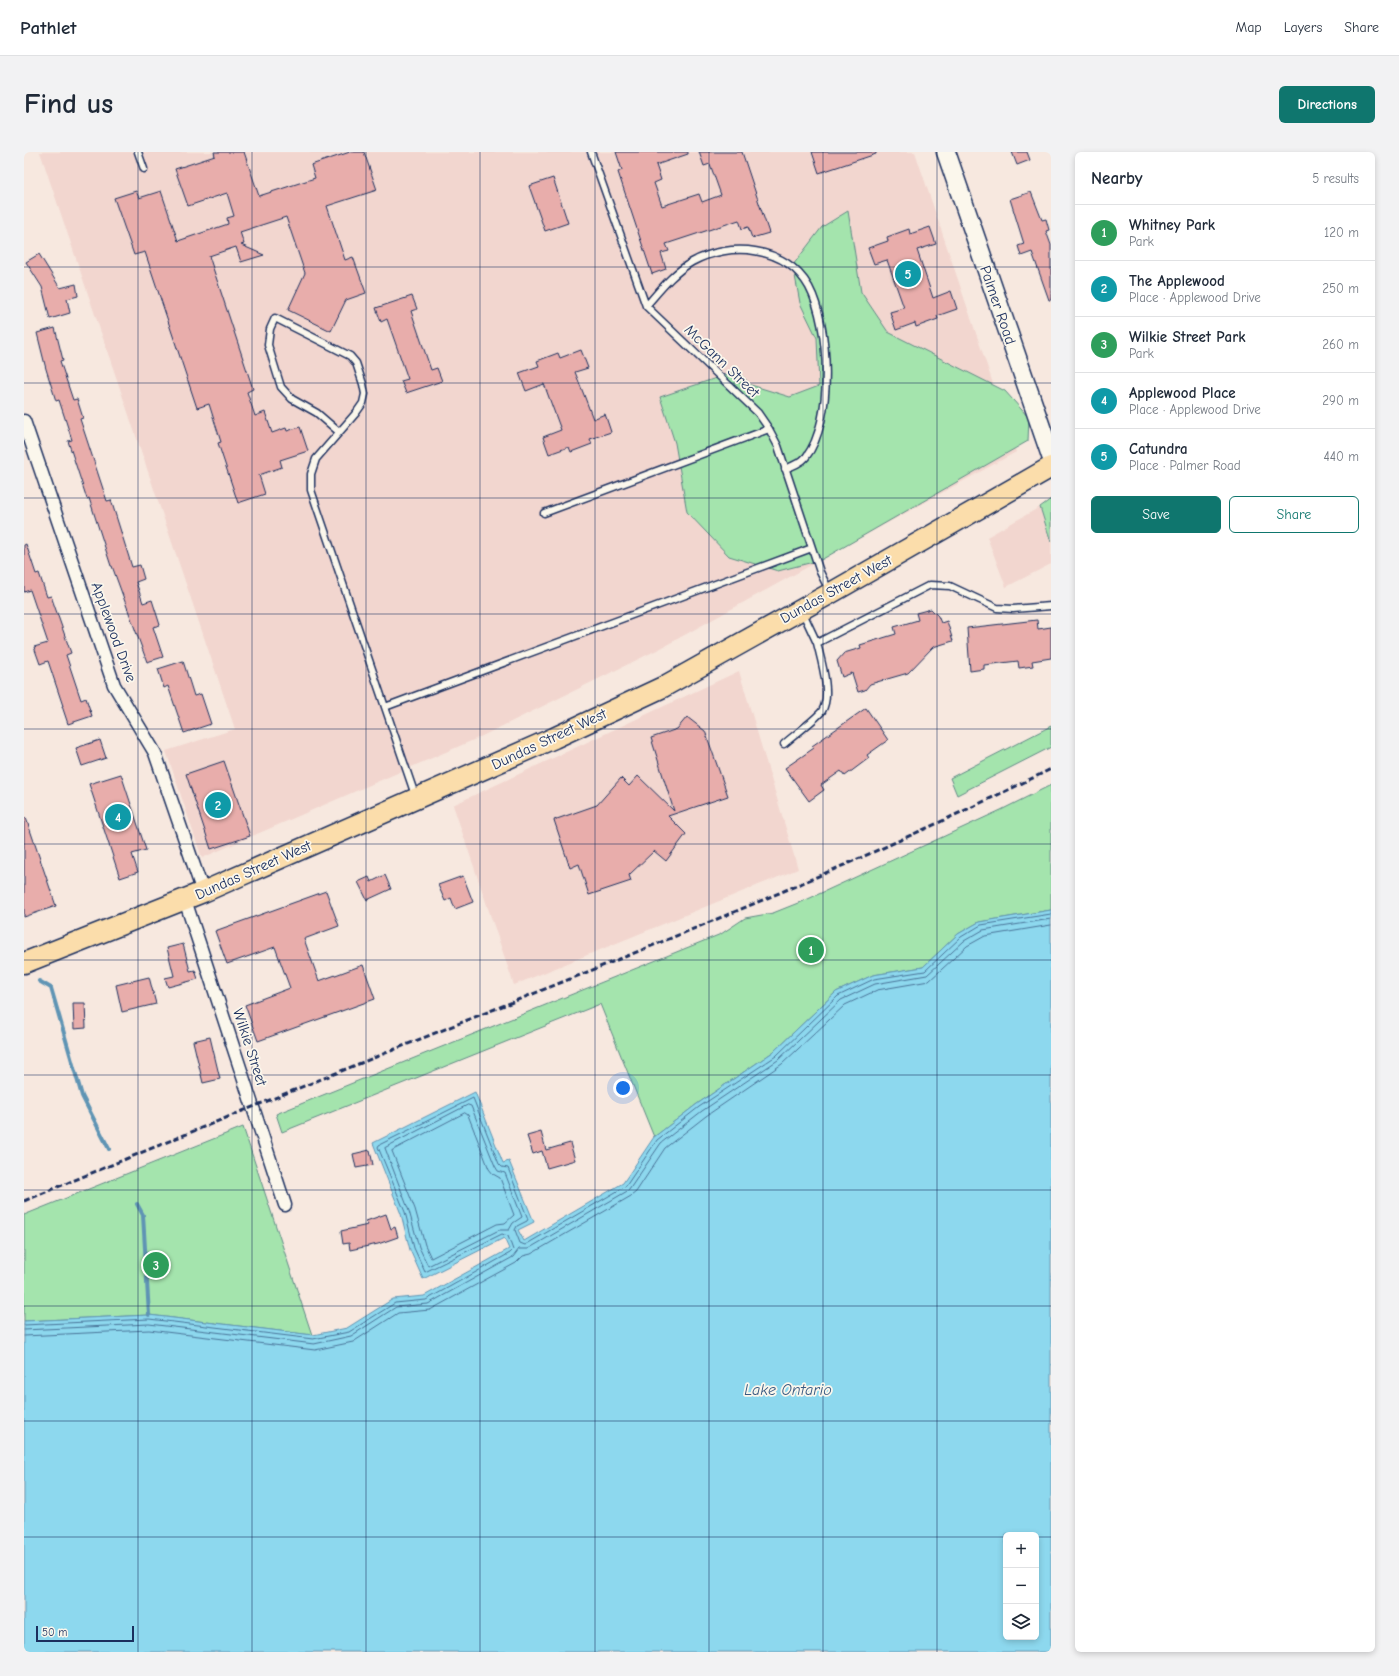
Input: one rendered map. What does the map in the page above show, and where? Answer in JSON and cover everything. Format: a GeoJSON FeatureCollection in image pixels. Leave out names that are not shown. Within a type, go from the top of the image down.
{"type":"FeatureCollection","features":[{"type":"Feature","properties":{"kind":"main road","name":"Dundas Street West"},"geometry":{"type":"LineString","coordinates":[[24,963],[185,900],[554,738],[663,687],[1051,467]]}},
{"type":"Feature","properties":{"kind":"street","name":"Palmer Road"},"geometry":{"type":"LineString","coordinates":[[946,152],[1051,456]]}},
{"type":"Feature","properties":{"kind":"street","name":"Applewood Drive"},"geometry":{"type":"LineString","coordinates":[[24,421],[114,685],[156,753],[203,892]]}},
{"type":"Feature","properties":{"kind":"street","name":"Wilkie Street"},"geometry":{"type":"LineString","coordinates":[[185,900],[285,1205]]}},
{"type":"Feature","properties":{"kind":"lane"},"geometry":{"type":"LineString","coordinates":[[138,152],[144,170]]}},
{"type":"Feature","properties":{"kind":"lane","name":"McGann Street"},"geometry":{"type":"LineString","coordinates":[[591,152],[646,306],[758,413],[769,430],[778,446],[820,572],[831,593]]}},
{"type":"Feature","properties":{"kind":"lane"},"geometry":{"type":"LineString","coordinates":[[646,306],[676,273],[691,262],[725,250],[744,249],[762,252],[781,259],[797,271],[809,287],[818,310],[824,340],[826,370],[824,400],[820,422],[811,449],[805,458],[796,465],[785,469]]}},
{"type":"Feature","properties":{"kind":"lane"},"geometry":{"type":"LineString","coordinates":[[339,432],[317,413],[292,399],[282,388],[268,345],[270,329],[275,318],[342,350],[356,363],[363,384],[365,394],[363,403],[339,432],[316,459],[311,474],[311,490],[416,799]]}},
{"type":"Feature","properties":{"kind":"lane"},"geometry":{"type":"LineString","coordinates":[[544,513],[769,430]]}},
{"type":"Feature","properties":{"kind":"lane"},"geometry":{"type":"LineString","coordinates":[[385,707],[812,548]]}},
{"type":"Feature","properties":{"kind":"lane"},"geometry":{"type":"LineString","coordinates":[[817,643],[930,585],[950,586],[997,608],[1013,610],[1051,606]]}},
{"type":"Feature","properties":{"kind":"lane"},"geometry":{"type":"LineString","coordinates":[[784,744],[822,711],[826,701],[825,683],[817,643],[801,610]]}},
{"type":"Feature","properties":{"kind":"shaded area"},"geometry":{"type":"Polygon","coordinates":[[[40,152],[915,152],[1016,452],[661,648],[478,738],[202,858],[166,751],[235,729],[40,152]]]}},
{"type":"Feature","properties":{"kind":"shaded area"},"geometry":{"type":"Polygon","coordinates":[[[1040,507],[1051,542],[1051,564],[1006,587],[987,537],[1040,507]]]}},
{"type":"Feature","properties":{"kind":"shaded area"},"geometry":{"type":"Polygon","coordinates":[[[739,671],[798,869],[514,985],[453,805],[739,671]]]}},
{"type":"Feature","properties":{"kind":"green space"},"geometry":{"type":"Polygon","coordinates":[[[848,211],[861,292],[888,332],[1005,391],[1029,418],[1028,441],[821,560],[778,571],[729,556],[687,512],[675,443],[660,397],[737,371],[751,385],[790,397],[819,386],[817,338],[800,303],[793,265],[822,227],[848,211]]]}},
{"type":"Feature","properties":{"kind":"green space"},"geometry":{"type":"Polygon","coordinates":[[[1051,499],[1051,542],[1040,507],[1051,499]]]}},
{"type":"Feature","properties":{"kind":"green space"},"geometry":{"type":"Polygon","coordinates":[[[1051,726],[1051,747],[957,795],[950,778],[1051,726]]]}},
{"type":"Feature","properties":{"kind":"green space"},"geometry":{"type":"Polygon","coordinates":[[[1051,785],[1051,910],[979,922],[958,934],[923,967],[873,975],[836,992],[773,1052],[697,1104],[654,1137],[600,1004],[282,1132],[276,1114],[721,934],[745,918],[773,913],[808,899],[1001,810],[1051,785]]]}},
{"type":"Feature","properties":{"kind":"green space"},"geometry":{"type":"Polygon","coordinates":[[[243,1127],[312,1335],[149,1315],[24,1321],[24,1215],[243,1127]]]}},
{"type":"Feature","properties":{"kind":"water","name":"Lake Ontario"},"geometry":{"type":"Polygon","coordinates":[[[1051,910],[1051,1652],[24,1652],[24,1321],[149,1315],[313,1335],[347,1328],[393,1299],[424,1296],[509,1249],[504,1238],[423,1279],[410,1250],[401,1214],[373,1143],[475,1092],[503,1163],[509,1161],[534,1222],[518,1230],[524,1241],[623,1183],[654,1137],[697,1104],[773,1052],[836,992],[873,975],[923,967],[958,934],[979,922],[1051,910]]]}},
{"type":"Feature","properties":{"kind":"building"},"geometry":{"type":"Polygon","coordinates":[[[214,152],[244,152],[259,196],[315,178],[311,165],[350,152],[364,152],[377,190],[327,206],[345,260],[353,257],[366,293],[346,300],[331,331],[288,310],[305,273],[286,217],[240,232],[244,244],[241,245],[264,255],[241,262],[236,247],[209,256],[253,389],[247,392],[255,416],[265,412],[272,433],[286,428],[287,431],[300,427],[308,451],[280,460],[282,467],[259,475],[265,494],[238,503],[218,443],[221,442],[209,404],[197,408],[145,252],[134,255],[114,198],[136,191],[139,198],[161,191],[178,241],[228,224],[227,218],[234,216],[227,193],[188,206],[175,169],[215,156],[214,152]]]}},
{"type":"Feature","properties":{"kind":"building"},"geometry":{"type":"Polygon","coordinates":[[[616,152],[688,152],[688,154],[656,165],[661,180],[654,183],[662,206],[699,194],[702,202],[721,195],[710,164],[704,166],[699,152],[742,152],[769,233],[752,238],[748,227],[742,229],[739,220],[666,244],[669,251],[661,253],[666,269],[652,274],[618,172],[622,170],[616,152]]]}},
{"type":"Feature","properties":{"kind":"building"},"geometry":{"type":"Polygon","coordinates":[[[812,152],[876,152],[876,154],[819,173],[812,152]]]}},
{"type":"Feature","properties":{"kind":"building"},"geometry":{"type":"Polygon","coordinates":[[[1012,152],[1027,152],[1030,160],[1017,165],[1012,152]]]}},
{"type":"Feature","properties":{"kind":"building"},"geometry":{"type":"Polygon","coordinates":[[[553,178],[568,223],[545,231],[529,186],[553,178]]]}},
{"type":"Feature","properties":{"kind":"building"},"geometry":{"type":"Polygon","coordinates":[[[1031,192],[1042,220],[1046,219],[1049,230],[1046,231],[1051,245],[1051,300],[1049,300],[1032,252],[1021,256],[1018,246],[1024,244],[1010,199],[1031,192]]]}},
{"type":"Feature","properties":{"kind":"building"},"geometry":{"type":"Polygon","coordinates":[[[930,227],[936,244],[917,250],[933,298],[951,291],[957,309],[937,316],[938,319],[916,327],[915,323],[896,330],[890,312],[904,308],[887,260],[874,264],[868,248],[888,241],[887,237],[909,229],[910,234],[930,227]]]}},
{"type":"Feature","properties":{"kind":"building"},"geometry":{"type":"Polygon","coordinates":[[[39,254],[60,288],[76,284],[78,296],[67,299],[70,313],[50,319],[42,287],[26,262],[39,254]]]}},
{"type":"Feature","properties":{"kind":"building"},"geometry":{"type":"Polygon","coordinates":[[[412,296],[417,309],[411,311],[431,370],[437,368],[442,381],[406,393],[401,381],[408,379],[387,319],[381,322],[376,308],[412,296]]]}},
{"type":"Feature","properties":{"kind":"building"},"geometry":{"type":"Polygon","coordinates":[[[55,328],[63,360],[60,361],[73,400],[77,399],[83,418],[80,419],[107,501],[111,500],[132,567],[140,565],[144,579],[136,582],[143,603],[152,600],[160,625],[153,627],[163,657],[147,662],[111,566],[89,498],[87,499],[68,441],[72,440],[59,400],[56,401],[46,369],[37,333],[55,328]]]}},
{"type":"Feature","properties":{"kind":"building"},"geometry":{"type":"Polygon","coordinates":[[[581,350],[588,368],[575,372],[593,419],[605,414],[611,432],[590,439],[592,444],[571,452],[569,447],[549,454],[543,437],[561,430],[544,384],[526,391],[519,373],[539,366],[537,361],[558,353],[560,358],[581,350]]]}},
{"type":"Feature","properties":{"kind":"building"},"geometry":{"type":"Polygon","coordinates":[[[26,544],[36,574],[39,573],[47,597],[51,596],[71,653],[66,655],[81,700],[86,698],[92,716],[68,724],[48,661],[40,664],[34,647],[48,643],[30,590],[24,592],[24,545],[26,544]]]}},
{"type":"Feature","properties":{"kind":"building"},"geometry":{"type":"Polygon","coordinates":[[[931,609],[938,616],[941,623],[947,621],[953,641],[933,647],[908,673],[870,684],[865,690],[858,692],[852,673],[842,677],[837,661],[844,653],[861,648],[860,645],[896,634],[894,627],[918,620],[916,613],[931,609]]]}},
{"type":"Feature","properties":{"kind":"building"},"geometry":{"type":"Polygon","coordinates":[[[1037,620],[1038,629],[1051,627],[1051,658],[1032,661],[1033,666],[1019,668],[1018,661],[984,665],[984,669],[970,671],[967,628],[1037,620]]]}},
{"type":"Feature","properties":{"kind":"building"},"geometry":{"type":"Polygon","coordinates":[[[183,661],[194,696],[201,694],[211,724],[184,733],[168,686],[164,688],[158,669],[183,661]]]}},
{"type":"Feature","properties":{"kind":"building"},"geometry":{"type":"Polygon","coordinates":[[[866,708],[888,740],[867,755],[869,758],[845,776],[841,771],[821,785],[824,790],[809,801],[785,768],[814,748],[812,746],[866,708]]]}},
{"type":"Feature","properties":{"kind":"building"},"geometry":{"type":"Polygon","coordinates":[[[687,717],[705,731],[728,796],[668,816],[686,834],[666,861],[654,851],[629,875],[631,881],[589,895],[579,864],[570,868],[554,820],[597,805],[621,778],[629,786],[638,776],[674,811],[651,738],[677,729],[687,717]]]}},
{"type":"Feature","properties":{"kind":"building"},"geometry":{"type":"Polygon","coordinates":[[[100,740],[106,758],[82,766],[76,748],[100,740]]]}},
{"type":"Feature","properties":{"kind":"building"},"geometry":{"type":"Polygon","coordinates":[[[224,761],[250,836],[211,849],[186,774],[224,761]]]}},
{"type":"Feature","properties":{"kind":"building"},"geometry":{"type":"Polygon","coordinates":[[[121,774],[146,850],[132,854],[138,872],[120,878],[89,784],[121,774]]]}},
{"type":"Feature","properties":{"kind":"building"},"geometry":{"type":"Polygon","coordinates":[[[24,818],[26,818],[56,906],[24,917],[24,818]]]}},
{"type":"Feature","properties":{"kind":"building"},"geometry":{"type":"Polygon","coordinates":[[[385,875],[391,889],[367,900],[358,882],[369,877],[371,882],[385,875]]]}},
{"type":"Feature","properties":{"kind":"building"},"geometry":{"type":"Polygon","coordinates":[[[463,876],[473,902],[455,909],[451,898],[445,901],[438,885],[463,876]]]}},
{"type":"Feature","properties":{"kind":"building"},"geometry":{"type":"Polygon","coordinates":[[[326,891],[339,926],[304,939],[319,981],[363,965],[375,999],[258,1041],[245,1005],[290,988],[275,947],[227,964],[215,931],[326,891]]]}},
{"type":"Feature","properties":{"kind":"building"},"geometry":{"type":"Polygon","coordinates":[[[183,944],[190,971],[195,970],[198,979],[168,987],[165,978],[174,976],[167,948],[183,944]]]}},
{"type":"Feature","properties":{"kind":"building"},"geometry":{"type":"Polygon","coordinates":[[[149,977],[156,1004],[122,1012],[116,985],[149,977]]]}},
{"type":"Feature","properties":{"kind":"building"},"geometry":{"type":"Polygon","coordinates":[[[73,1003],[85,1003],[86,1028],[74,1029],[73,1003]]]}},
{"type":"Feature","properties":{"kind":"building"},"geometry":{"type":"Polygon","coordinates":[[[210,1037],[220,1079],[203,1083],[193,1041],[210,1037]]]}},
{"type":"Feature","properties":{"kind":"building"},"geometry":{"type":"Polygon","coordinates":[[[541,1132],[546,1150],[570,1143],[575,1160],[547,1168],[542,1151],[533,1154],[527,1136],[541,1132]]]}},
{"type":"Feature","properties":{"kind":"building"},"geometry":{"type":"Polygon","coordinates":[[[370,1150],[373,1165],[356,1168],[353,1154],[370,1150]]]}},
{"type":"Feature","properties":{"kind":"building"},"geometry":{"type":"Polygon","coordinates":[[[386,1214],[391,1229],[395,1227],[398,1237],[378,1244],[350,1250],[349,1243],[343,1244],[341,1231],[368,1225],[366,1221],[386,1214]]]}},
{"type":"Feature","properties":{"kind":"waterway"},"geometry":{"type":"LineString","coordinates":[[39,981],[51,988],[82,1096],[109,1149]]}},
{"type":"Feature","properties":{"kind":"waterway"},"geometry":{"type":"LineString","coordinates":[[137,1204],[143,1215],[149,1315]]}},
{"type":"Feature","properties":{"kind":"railway"},"geometry":{"type":"LineString","coordinates":[[24,1201],[768,898],[981,803],[1051,769]]}},
{"type":"Feature","properties":{"kind":"place","name":"Catundra"},"geometry":{"type":"Point","coordinates":[908,274]}},
{"type":"Feature","properties":{"kind":"place","name":"The Applewood"},"geometry":{"type":"Point","coordinates":[218,805]}},
{"type":"Feature","properties":{"kind":"place","name":"Applewood Place"},"geometry":{"type":"Point","coordinates":[118,817]}},
{"type":"Feature","properties":{"kind":"place","name":"Whitney Park"},"geometry":{"type":"Point","coordinates":[811,950]}},
{"type":"Feature","properties":{"kind":"place","name":"Wilkie Street Park"},"geometry":{"type":"Point","coordinates":[156,1265]}}]}
